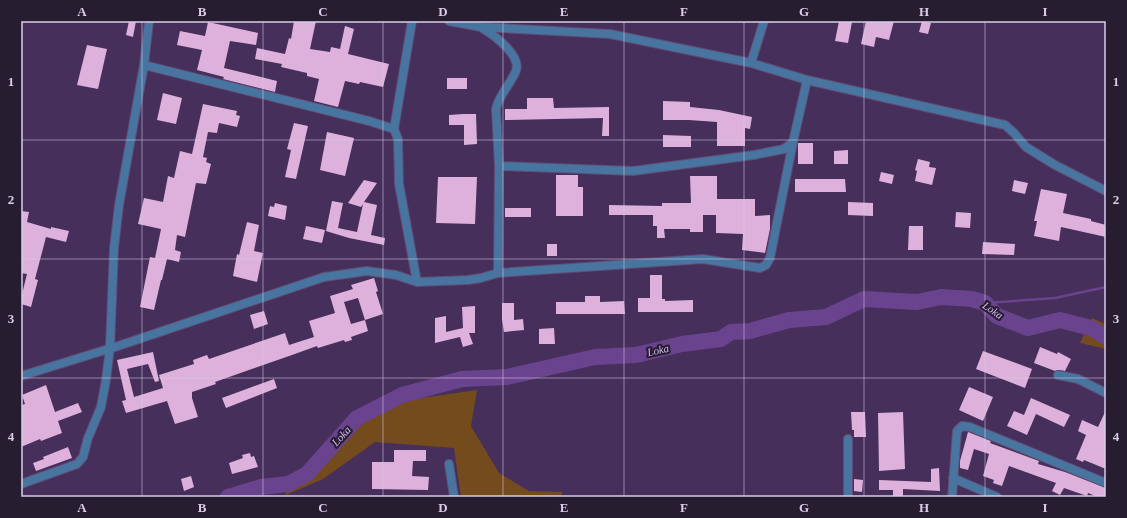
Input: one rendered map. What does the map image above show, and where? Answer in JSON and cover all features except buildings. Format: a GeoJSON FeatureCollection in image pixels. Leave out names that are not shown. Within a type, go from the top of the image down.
{"type":"FeatureCollection","features":[{"type":"Feature","properties":{"kind":"street"},"geometry":{"type":"LineString","coordinates":[[21,484],[77,464],[80,461],[92,425],[100,407],[110,347],[114,248],[121,197],[144,65],[149,21]]}},
{"type":"Feature","properties":{"kind":"street"},"geometry":{"type":"LineString","coordinates":[[412,21],[394,129],[398,140],[399,184],[417,282]]}},
{"type":"Feature","properties":{"kind":"street"},"geometry":{"type":"LineString","coordinates":[[449,21],[481,27],[610,34],[751,63],[807,80],[1005,125],[1026,147],[1055,165],[1106,191]]}},
{"type":"Feature","properties":{"kind":"street"},"geometry":{"type":"LineString","coordinates":[[751,63],[764,21]]}},
{"type":"Feature","properties":{"kind":"street"},"geometry":{"type":"LineString","coordinates":[[481,27],[491,33],[512,53],[517,64],[517,71],[498,101],[496,109],[499,166],[498,273]]}},
{"type":"Feature","properties":{"kind":"street"},"geometry":{"type":"LineString","coordinates":[[144,65],[368,121],[394,129]]}},
{"type":"Feature","properties":{"kind":"street"},"geometry":{"type":"LineString","coordinates":[[21,376],[324,278],[367,271],[396,276],[417,282],[481,278],[498,273],[703,259],[760,268],[766,265],[770,258],[807,80]]}},
{"type":"Feature","properties":{"kind":"street"},"geometry":{"type":"LineString","coordinates":[[499,166],[633,171],[754,155],[784,149],[793,142]]}},
{"type":"Feature","properties":{"kind":"street"},"geometry":{"type":"LineString","coordinates":[[1058,375],[1078,379],[1106,393]]}},
{"type":"Feature","properties":{"kind":"street"},"geometry":{"type":"LineString","coordinates":[[952,497],[958,430],[962,426],[970,427],[1106,483]]}},
{"type":"Feature","properties":{"kind":"street"},"geometry":{"type":"LineString","coordinates":[[848,439],[848,497]]}},
{"type":"Feature","properties":{"kind":"street"},"geometry":{"type":"LineString","coordinates":[[449,464],[454,497]]}},
{"type":"Feature","properties":{"kind":"street"},"geometry":{"type":"LineString","coordinates":[[953,478],[997,497]]}},
{"type":"Feature","properties":{"kind":"shaded area"},"geometry":{"type":"Polygon","coordinates":[[[1092,318],[1106,324],[1106,349],[1080,343],[1092,318]]]}},
{"type":"Feature","properties":{"kind":"shaded area"},"geometry":{"type":"Polygon","coordinates":[[[477,390],[471,426],[499,473],[529,491],[563,492],[560,497],[461,497],[454,448],[375,442],[323,479],[286,495],[283,481],[297,474],[347,427],[408,400],[477,390]]]}},
{"type":"Feature","properties":{"kind":"waterway"},"geometry":{"type":"LineString","coordinates":[[985,303],[1055,298],[1106,287]]}},
{"type":"Feature","properties":{"kind":"waterway","name":"Loka"},"geometry":{"type":"LineString","coordinates":[[228,497],[261,487],[288,484],[307,474],[357,418],[402,395],[462,379],[507,377],[595,357],[636,355],[682,344],[721,339],[731,332],[750,331],[789,320],[826,317],[864,299],[917,302],[941,297],[972,299],[985,303],[997,316],[1028,328],[1060,320],[1091,328],[1106,337]]}}]}
